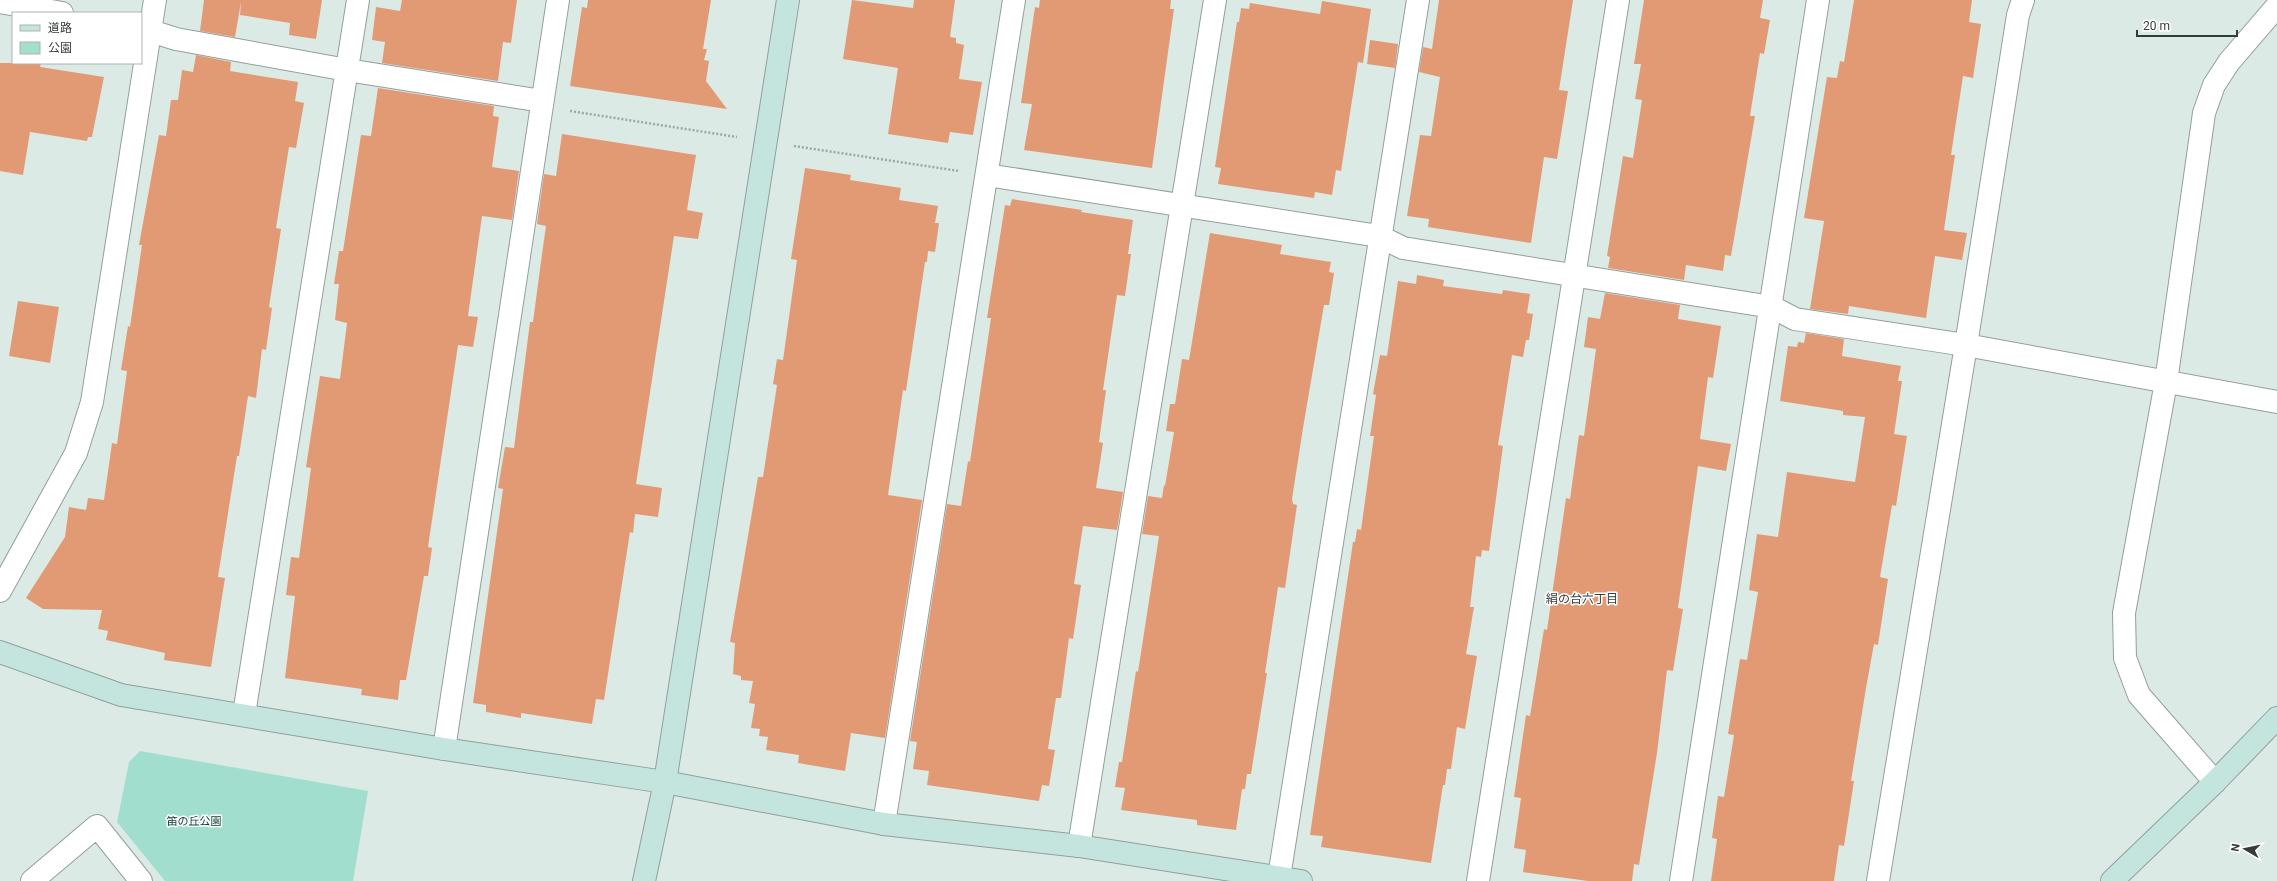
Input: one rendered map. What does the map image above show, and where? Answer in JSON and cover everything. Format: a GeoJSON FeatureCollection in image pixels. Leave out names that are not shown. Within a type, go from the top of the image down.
{"type":"FeatureCollection","features":[{"type":"Feature","properties":{"kind":"street"},"geometry":{"type":"LineString","coordinates":[[142,56],[146,28],[155,0]]}},
{"type":"Feature","properties":{"kind":"street"},"geometry":{"type":"LineString","coordinates":[[244,714],[358,0]]}},
{"type":"Feature","properties":{"kind":"street"},"geometry":{"type":"LineString","coordinates":[[444,749],[558,0]]}},
{"type":"Feature","properties":{"kind":"street"},"geometry":{"type":"LineString","coordinates":[[644,881],[665,782],[788,0]]}},
{"type":"Feature","properties":{"kind":"street"},"geometry":{"type":"LineString","coordinates":[[884,824],[1014,0]]}},
{"type":"Feature","properties":{"kind":"street"},"geometry":{"type":"LineString","coordinates":[[1079,846],[1215,0]]}},
{"type":"Feature","properties":{"kind":"street"},"geometry":{"type":"LineString","coordinates":[[1279,877],[1379,236],[1418,0]]}},
{"type":"Feature","properties":{"kind":"street"},"geometry":{"type":"LineString","coordinates":[[1478,881],[1618,0]]}},
{"type":"Feature","properties":{"kind":"street"},"geometry":{"type":"LineString","coordinates":[[1682,881],[1772,307],[1818,0]]}},
{"type":"Feature","properties":{"kind":"street"},"geometry":{"type":"LineString","coordinates":[[1878,881],[1966,345],[2018,15],[2023,0]]}},
{"type":"Feature","properties":{"kind":"street"},"geometry":{"type":"LineString","coordinates":[[0,2],[56,12]]}},
{"type":"Feature","properties":{"kind":"street"},"geometry":{"type":"LineString","coordinates":[[2215,782],[2139,695],[2125,658],[2124,612],[2166,382],[2204,113],[2214,85],[2229,62],[2277,6]]}},
{"type":"Feature","properties":{"kind":"street"},"geometry":{"type":"LineString","coordinates":[[146,28],[176,39],[347,70],[542,101]]}},
{"type":"Feature","properties":{"kind":"street"},"geometry":{"type":"LineString","coordinates":[[0,591],[76,453],[92,402],[141,64]]}},
{"type":"Feature","properties":{"kind":"street"},"geometry":{"type":"LineString","coordinates":[[987,175],[1379,236],[1403,248],[1574,274],[1772,307],[1795,319],[1966,345],[2277,402]]}},
{"type":"Feature","properties":{"kind":"street"},"geometry":{"type":"LineString","coordinates":[[0,652],[121,695],[244,714],[444,749],[665,782],[884,824],[1079,846],[1301,881]]}},
{"type":"Feature","properties":{"kind":"street"},"geometry":{"type":"LineString","coordinates":[[2112,881],[2215,782],[2277,718]]}},
{"type":"Feature","properties":{"kind":"street"},"geometry":{"type":"LineString","coordinates":[[32,881],[97,826],[141,881]]}},
{"type":"Feature","properties":{"kind":"path"},"geometry":{"type":"LineString","coordinates":[[542,101],[561,109],[765,142],[987,175]]}},
{"type":"Feature","properties":{"kind":"green space","name":"笛の丘公園"},"geometry":{"type":"Polygon","coordinates":[[[140,751],[368,791],[353,881],[165,881],[117,822],[129,762],[140,751]]]}},
{"type":"Feature","properties":{"kind":"building"},"geometry":{"type":"Polygon","coordinates":[[[204,0],[322,0],[316,39],[289,35],[290,23],[240,15],[241,2],[235,37],[200,31],[204,0]]]}},
{"type":"Feature","properties":{"kind":"building"},"geometry":{"type":"Polygon","coordinates":[[[402,0],[517,0],[511,43],[503,42],[498,81],[382,63],[385,42],[372,40],[376,7],[400,11],[402,0]]]}},
{"type":"Feature","properties":{"kind":"building"},"geometry":{"type":"Polygon","coordinates":[[[588,0],[711,0],[703,49],[707,49],[704,60],[709,61],[706,81],[727,109],[570,86],[582,7],[587,8],[588,0]]]}},
{"type":"Feature","properties":{"kind":"building"},"geometry":{"type":"Polygon","coordinates":[[[852,0],[913,8],[914,0],[955,0],[950,37],[956,38],[956,43],[964,45],[959,79],[982,82],[973,135],[950,132],[948,143],[888,134],[898,68],[843,59],[852,0]]]}},
{"type":"Feature","properties":{"kind":"building"},"geometry":{"type":"Polygon","coordinates":[[[1040,0],[1171,0],[1170,9],[1174,9],[1152,168],[1024,150],[1032,104],[1021,103],[1035,7],[1039,8],[1040,0]]]}},
{"type":"Feature","properties":{"kind":"building"},"geometry":{"type":"Polygon","coordinates":[[[1439,0],[1573,0],[1559,90],[1568,91],[1557,159],[1544,157],[1531,243],[1428,227],[1429,219],[1407,216],[1420,135],[1431,136],[1440,77],[1419,72],[1423,47],[1432,49],[1439,0]]]}},
{"type":"Feature","properties":{"kind":"building"},"geometry":{"type":"Polygon","coordinates":[[[1644,0],[1763,0],[1760,18],[1770,20],[1764,54],[1760,53],[1750,116],[1755,116],[1731,256],[1725,255],[1723,271],[1686,265],[1684,280],[1608,268],[1610,257],[1607,256],[1623,156],[1633,158],[1642,100],[1635,99],[1641,64],[1634,64],[1644,0]]]}},
{"type":"Feature","properties":{"kind":"building"},"geometry":{"type":"Polygon","coordinates":[[[1854,0],[1972,0],[1969,22],[1981,24],[1973,78],[1963,76],[1951,155],[1955,155],[1944,230],[1967,233],[1962,260],[1935,256],[1926,318],[1849,306],[1848,314],[1810,309],[1824,221],[1804,218],[1827,77],[1837,78],[1840,61],[1844,62],[1854,0]]]}},
{"type":"Feature","properties":{"kind":"building"},"geometry":{"type":"Polygon","coordinates":[[[1322,1],[1371,9],[1363,63],[1358,62],[1341,171],[1336,170],[1332,195],[1315,192],[1314,198],[1218,184],[1221,168],[1215,167],[1237,22],[1239,22],[1241,8],[1249,9],[1250,3],[1320,14],[1322,1]]]}},
{"type":"Feature","properties":{"kind":"building"},"geometry":{"type":"Polygon","coordinates":[[[1370,40],[1398,44],[1395,68],[1367,64],[1370,40]]]}},
{"type":"Feature","properties":{"kind":"building"},"geometry":{"type":"Polygon","coordinates":[[[196,55],[231,62],[230,71],[298,82],[295,101],[304,103],[296,148],[289,147],[276,228],[281,229],[269,307],[272,308],[266,350],[262,349],[256,398],[248,396],[239,456],[237,456],[218,577],[225,578],[211,667],[164,660],[165,653],[106,640],[108,631],[98,629],[102,610],[43,609],[26,598],[65,537],[69,507],[86,510],[88,498],[104,500],[112,443],[117,444],[127,371],[121,370],[128,326],[130,327],[142,245],[139,245],[159,135],[166,136],[171,100],[178,100],[182,70],[193,72],[196,55]]]}},
{"type":"Feature","properties":{"kind":"building"},"geometry":{"type":"Polygon","coordinates":[[[0,63],[41,64],[40,67],[104,77],[92,137],[88,137],[87,141],[30,132],[23,175],[0,171],[0,63]]]}},
{"type":"Feature","properties":{"kind":"building"},"geometry":{"type":"Polygon","coordinates":[[[378,88],[494,106],[493,116],[499,117],[492,167],[519,171],[512,220],[482,216],[468,316],[478,317],[473,347],[458,345],[428,547],[432,548],[428,576],[424,576],[406,680],[400,680],[398,700],[361,695],[362,689],[285,678],[295,596],[286,595],[291,557],[299,558],[311,468],[306,467],[320,376],[340,379],[347,323],[335,320],[339,284],[334,284],[339,251],[343,251],[361,135],[371,136],[378,88]]]}},
{"type":"Feature","properties":{"kind":"building"},"geometry":{"type":"Polygon","coordinates":[[[562,134],[696,155],[687,210],[703,213],[698,239],[674,236],[636,484],[662,488],[658,517],[635,514],[633,533],[630,532],[604,700],[596,699],[592,724],[521,713],[521,718],[486,712],[486,705],[473,703],[503,489],[498,488],[505,447],[514,448],[530,322],[533,322],[546,226],[537,224],[544,174],[556,176],[562,134]]]}},
{"type":"Feature","properties":{"kind":"building"},"geometry":{"type":"Polygon","coordinates":[[[805,168],[851,175],[850,180],[901,188],[899,200],[938,206],[935,223],[939,223],[935,252],[928,251],[927,262],[925,262],[906,391],[903,390],[888,495],[922,500],[885,738],[851,733],[845,771],[798,763],[799,755],[766,750],[768,737],[759,736],[760,729],[751,728],[755,704],[749,703],[753,681],[741,680],[741,676],[733,674],[735,643],[730,642],[758,477],[763,477],[777,385],[773,384],[777,359],[783,360],[797,260],[791,259],[805,168]]]}},
{"type":"Feature","properties":{"kind":"building"},"geometry":{"type":"Polygon","coordinates":[[[1012,199],[1133,220],[1128,254],[1131,254],[1125,296],[1117,295],[1103,390],[1106,390],[1099,442],[1103,443],[1096,488],[1123,492],[1117,530],[1083,526],[1074,584],[1081,585],[1073,639],[1069,638],[1061,698],[1056,698],[1048,749],[1055,750],[1049,786],[1042,785],[1039,801],[927,785],[929,771],[913,769],[917,742],[910,741],[947,504],[961,506],[968,461],[970,462],[991,318],[987,318],[1005,205],[1010,206],[1012,199]]]}},
{"type":"Feature","properties":{"kind":"building"},"geometry":{"type":"Polygon","coordinates":[[[1210,233],[1282,245],[1280,254],[1331,262],[1329,272],[1334,273],[1329,305],[1324,305],[1303,428],[1292,499],[1293,504],[1297,505],[1285,588],[1278,587],[1265,673],[1267,673],[1251,774],[1247,774],[1245,789],[1242,789],[1236,830],[1197,825],[1197,820],[1121,810],[1125,788],[1115,787],[1119,762],[1122,762],[1136,671],[1138,672],[1159,536],[1142,534],[1148,496],[1162,498],[1164,485],[1165,486],[1174,432],[1166,431],[1170,404],[1175,404],[1182,359],[1189,360],[1210,233]]]}},
{"type":"Feature","properties":{"kind":"building"},"geometry":{"type":"Polygon","coordinates":[[[1417,275],[1444,280],[1443,286],[1502,294],[1503,290],[1530,294],[1527,313],[1533,314],[1529,340],[1526,340],[1523,357],[1512,355],[1498,445],[1503,446],[1489,551],[1482,550],[1481,557],[1476,556],[1470,607],[1474,607],[1466,654],[1477,656],[1465,729],[1457,727],[1451,769],[1447,769],[1445,785],[1443,785],[1431,863],[1321,847],[1323,836],[1310,835],[1353,542],[1355,542],[1357,529],[1361,530],[1374,436],[1370,436],[1376,395],[1373,394],[1380,355],[1387,356],[1398,281],[1416,284],[1417,275]]]}},
{"type":"Feature","properties":{"kind":"building"},"geometry":{"type":"Polygon","coordinates":[[[1605,293],[1680,305],[1678,319],[1721,326],[1713,378],[1708,377],[1700,439],[1731,444],[1726,471],[1698,466],[1678,608],[1683,609],[1673,671],[1667,670],[1657,753],[1639,865],[1634,864],[1632,881],[1588,881],[1523,872],[1526,850],[1514,848],[1521,798],[1514,797],[1526,715],[1530,716],[1544,629],[1547,630],[1566,498],[1570,499],[1579,435],[1584,436],[1596,349],[1584,347],[1588,317],[1600,319],[1605,293]]]}},
{"type":"Feature","properties":{"kind":"building"},"geometry":{"type":"Polygon","coordinates":[[[18,301],[59,307],[50,363],[9,356],[18,301]]]}},
{"type":"Feature","properties":{"kind":"building"},"geometry":{"type":"Polygon","coordinates":[[[1806,333],[1844,339],[1842,356],[1901,366],[1898,381],[1902,381],[1894,434],[1907,436],[1896,506],[1892,505],[1880,577],[1888,579],[1878,645],[1874,644],[1866,688],[1851,781],[1854,781],[1844,846],[1839,845],[1834,881],[1711,881],[1717,839],[1712,838],[1718,796],[1724,797],[1734,735],[1728,734],[1740,659],[1747,660],[1758,592],[1749,590],[1757,534],[1778,537],[1787,472],[1855,482],[1865,417],[1843,415],[1843,411],[1780,401],[1788,346],[1797,347],[1798,342],[1804,343],[1806,333]]]}},
{"type":"Feature","properties":{"kind":"district","name":"絹の台六丁目"},"geometry":{"type":"Point","coordinates":[1582,599]}}]}
